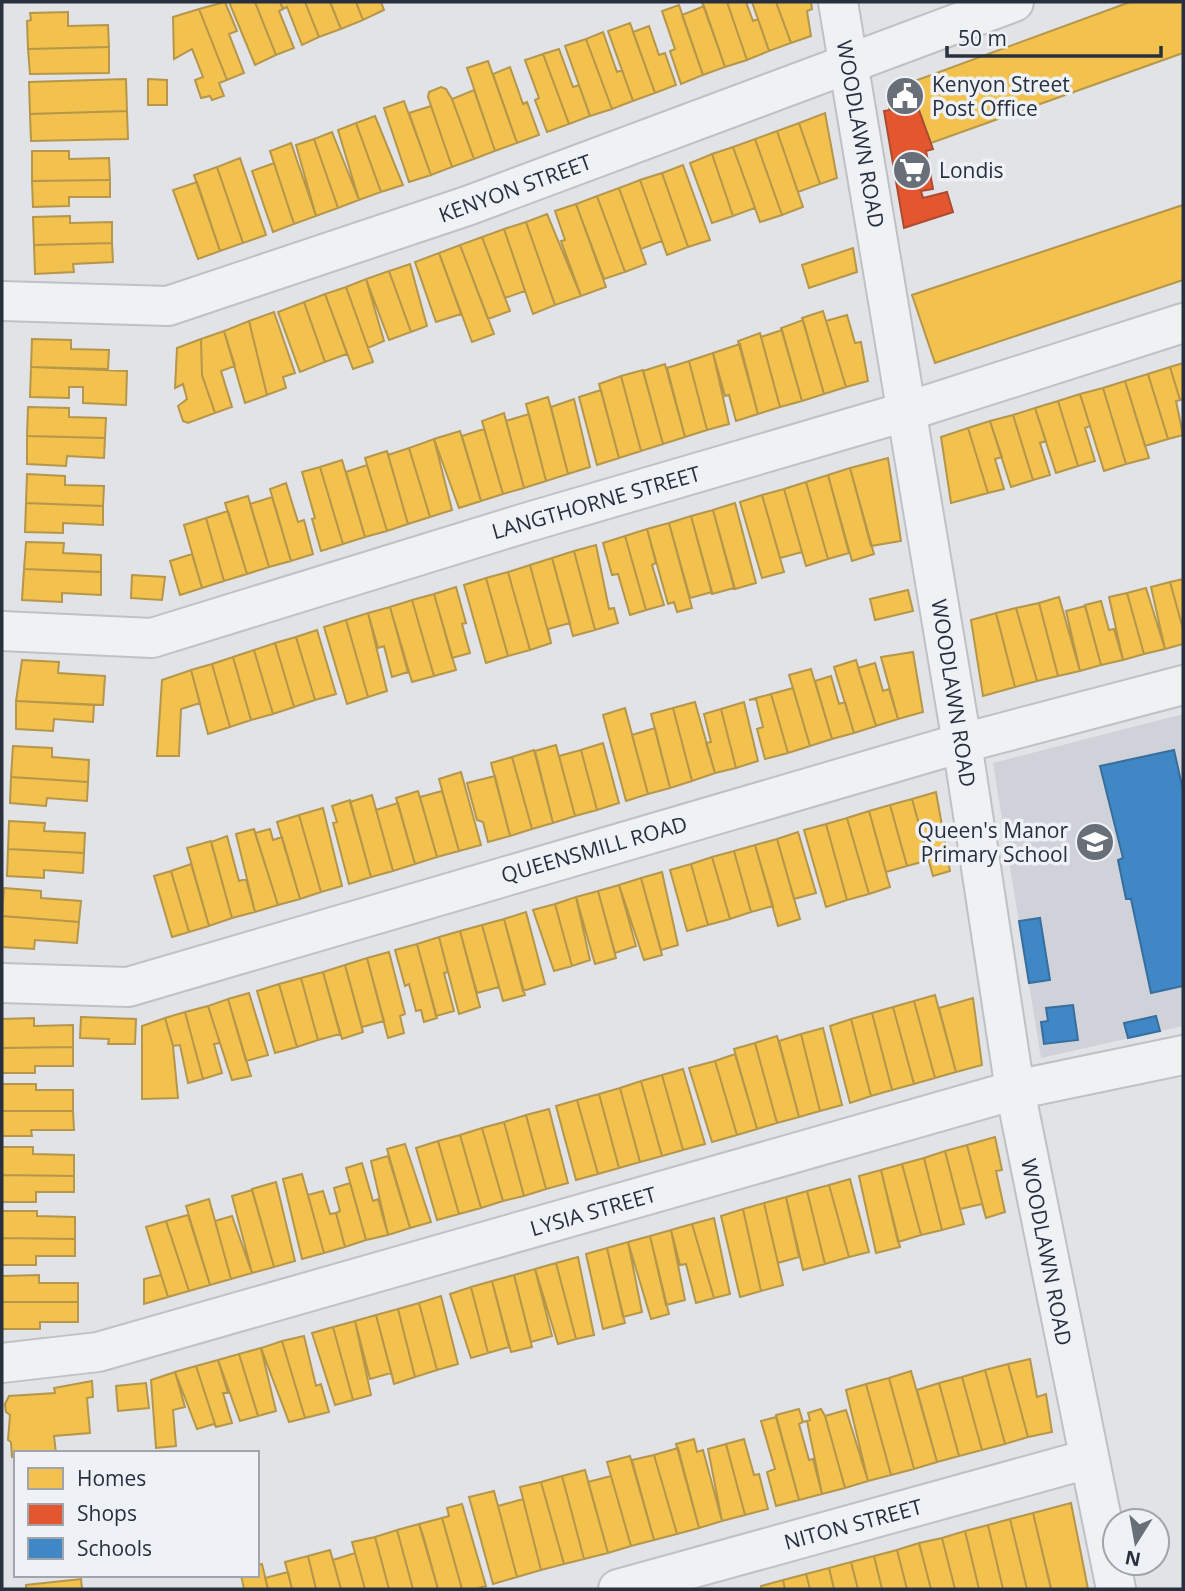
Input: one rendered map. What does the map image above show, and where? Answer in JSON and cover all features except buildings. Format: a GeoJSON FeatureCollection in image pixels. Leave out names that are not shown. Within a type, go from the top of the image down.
{"type":"FeatureCollection","features":[{"type":"Feature","properties":{"kind":"street","name":"WOODLAWN ROAD"},"geometry":{"type":"LineString","coordinates":[[838,2],[908,411],[1015,1090],[1116,1589]]}},
{"type":"Feature","properties":{"kind":"street","name":"KENYON STREET"},"geometry":{"type":"LineString","coordinates":[[2,301],[168,306],[467,206],[1014,2]]}},
{"type":"Feature","properties":{"kind":"street","name":"LANGTHORNE STREET"},"geometry":{"type":"LineString","coordinates":[[2,631],[152,638],[525,523],[908,411],[1183,323]]}},
{"type":"Feature","properties":{"kind":"street","name":"QUEENSMILL ROAD"},"geometry":{"type":"LineString","coordinates":[[2,983],[128,987],[568,856],[962,743],[1183,685]]}},
{"type":"Feature","properties":{"kind":"street","name":"LYSIA STREET"},"geometry":{"type":"LineString","coordinates":[[2,1363],[98,1352],[1015,1090],[1183,1055]]}},
{"type":"Feature","properties":{"kind":"street","name":"NITON STREET"},"geometry":{"type":"LineString","coordinates":[[618,1589],[1088,1459]]}},
{"type":"Feature","properties":{"kind":"shaded area","name":"Queen's Manor Primary School"},"geometry":{"type":"Polygon","coordinates":[[[1183,714],[1183,1026],[1041,1058],[993,763],[1183,714]]]}},
{"type":"Feature","properties":{"kind":"place","name":"Kenyon Street Post Office"},"geometry":{"type":"Point","coordinates":[905,96]}},
{"type":"Feature","properties":{"kind":"place","name":"Londis"},"geometry":{"type":"Point","coordinates":[912,170]}},
{"type":"Feature","properties":{"kind":"place","name":"Queen's Manor Primary School"},"geometry":{"type":"Point","coordinates":[1095,842]}}]}
